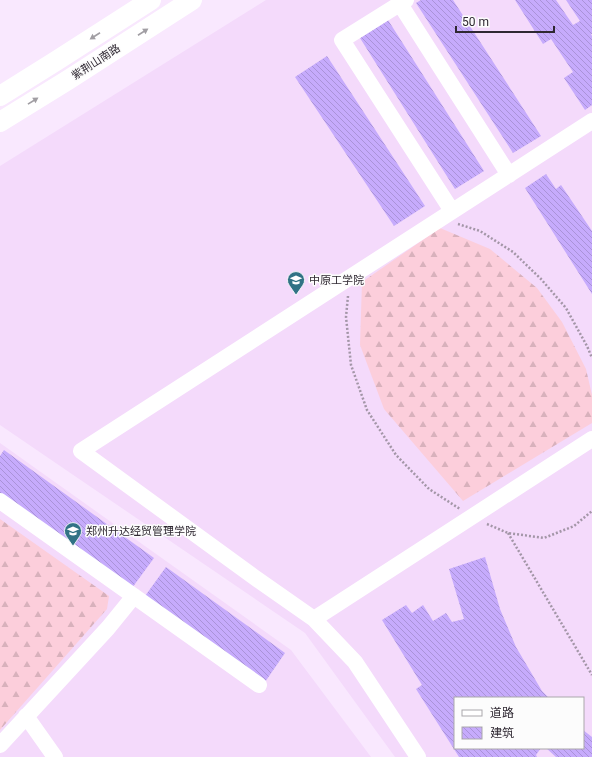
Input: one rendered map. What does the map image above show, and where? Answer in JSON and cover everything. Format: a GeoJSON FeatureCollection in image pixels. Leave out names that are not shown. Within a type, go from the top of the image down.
{"type":"FeatureCollection","features":[{"type":"Feature","properties":{"kind":"main road","name":"紫荆山南路"},"geometry":{"type":"LineString","coordinates":[[0,96],[151,0]]}},
{"type":"Feature","properties":{"kind":"main road","name":"紫荆山南路"},"geometry":{"type":"LineString","coordinates":[[0,122],[192,0]]}},
{"type":"Feature","properties":{"kind":"lane"},"geometry":{"type":"LineString","coordinates":[[447,214],[342,40],[403,2],[508,174]]}},
{"type":"Feature","properties":{"kind":"lane"},"geometry":{"type":"LineString","coordinates":[[418,757],[355,662],[314,619],[82,451],[592,121]]}},
{"type":"Feature","properties":{"kind":"lane"},"geometry":{"type":"LineString","coordinates":[[314,619],[592,440]]}},
{"type":"Feature","properties":{"kind":"lane"},"geometry":{"type":"LineString","coordinates":[[0,501],[258,684]]}},
{"type":"Feature","properties":{"kind":"lane"},"geometry":{"type":"LineString","coordinates":[[0,745],[108,628],[134,596]]}},
{"type":"Feature","properties":{"kind":"lane"},"geometry":{"type":"LineString","coordinates":[[26,716],[55,757]]}},
{"type":"Feature","properties":{"kind":"path"},"geometry":{"type":"LineString","coordinates":[[447,214],[480,231],[512,252],[541,280],[566,308],[592,358]]}},
{"type":"Feature","properties":{"kind":"path"},"geometry":{"type":"LineString","coordinates":[[350,277],[346,317],[351,365],[367,410],[396,455],[429,489],[472,517],[508,532],[544,538],[574,526],[592,511]]}},
{"type":"Feature","properties":{"kind":"path"},"geometry":{"type":"LineString","coordinates":[[508,532],[592,675]]}},
{"type":"Feature","properties":{"kind":"shaded area","name":"中原工学院"},"geometry":{"type":"Polygon","coordinates":[[[266,0],[592,0],[592,757],[395,757],[305,633],[0,425],[0,166],[266,0]]]}},
{"type":"Feature","properties":{"kind":"shaded area","name":"郑州升达经贸管理学院"},"geometry":{"type":"Polygon","coordinates":[[[0,443],[291,650],[371,757],[0,757],[0,443]]]}},
{"type":"Feature","properties":{"kind":"green space"},"geometry":{"type":"Polygon","coordinates":[[[440,228],[490,249],[537,288],[562,322],[586,369],[592,395],[592,423],[463,501],[384,409],[360,345],[362,282],[440,228]]]}},
{"type":"Feature","properties":{"kind":"green space"},"geometry":{"type":"Polygon","coordinates":[[[0,519],[109,596],[107,609],[0,730],[0,519]]]}},
{"type":"Feature","properties":{"kind":"building"},"geometry":{"type":"Polygon","coordinates":[[[421,0],[453,0],[541,136],[513,153],[416,3],[421,0]]]}},
{"type":"Feature","properties":{"kind":"building"},"geometry":{"type":"Polygon","coordinates":[[[515,0],[556,0],[573,25],[580,21],[566,0],[592,0],[592,105],[585,110],[564,78],[573,72],[551,39],[543,44],[515,0]]]}},
{"type":"Feature","properties":{"kind":"building"},"geometry":{"type":"Polygon","coordinates":[[[388,20],[484,171],[455,189],[360,38],[388,20]]]}},
{"type":"Feature","properties":{"kind":"building"},"geometry":{"type":"Polygon","coordinates":[[[327,56],[425,206],[394,226],[295,77],[327,56]]]}},
{"type":"Feature","properties":{"kind":"building"},"geometry":{"type":"Polygon","coordinates":[[[546,174],[556,189],[561,185],[592,231],[592,294],[525,188],[546,174]]]}},
{"type":"Feature","properties":{"kind":"building"},"geometry":{"type":"Polygon","coordinates":[[[4,450],[154,558],[132,588],[0,494],[0,456],[4,450]]]}},
{"type":"Feature","properties":{"kind":"building"},"geometry":{"type":"Polygon","coordinates":[[[485,557],[500,609],[516,647],[542,691],[548,697],[454,697],[454,749],[540,749],[536,755],[537,757],[459,757],[416,689],[422,685],[382,620],[406,605],[412,613],[423,605],[433,621],[446,613],[452,622],[464,619],[449,569],[485,557]]]}},
{"type":"Feature","properties":{"kind":"building"},"geometry":{"type":"Polygon","coordinates":[[[166,567],[285,653],[265,682],[145,596],[166,567]]]}},
{"type":"Feature","properties":{"kind":"building"},"geometry":{"type":"Polygon","coordinates":[[[584,731],[592,737],[592,757],[556,757],[547,749],[584,749],[584,731]]]}},
{"type":"Feature","properties":{"kind":"place","name":"中原工学院"},"geometry":{"type":"Point","coordinates":[296,295]}},
{"type":"Feature","properties":{"kind":"place","name":"郑州升达经贸管理学院"},"geometry":{"type":"Point","coordinates":[73,546]}}]}
